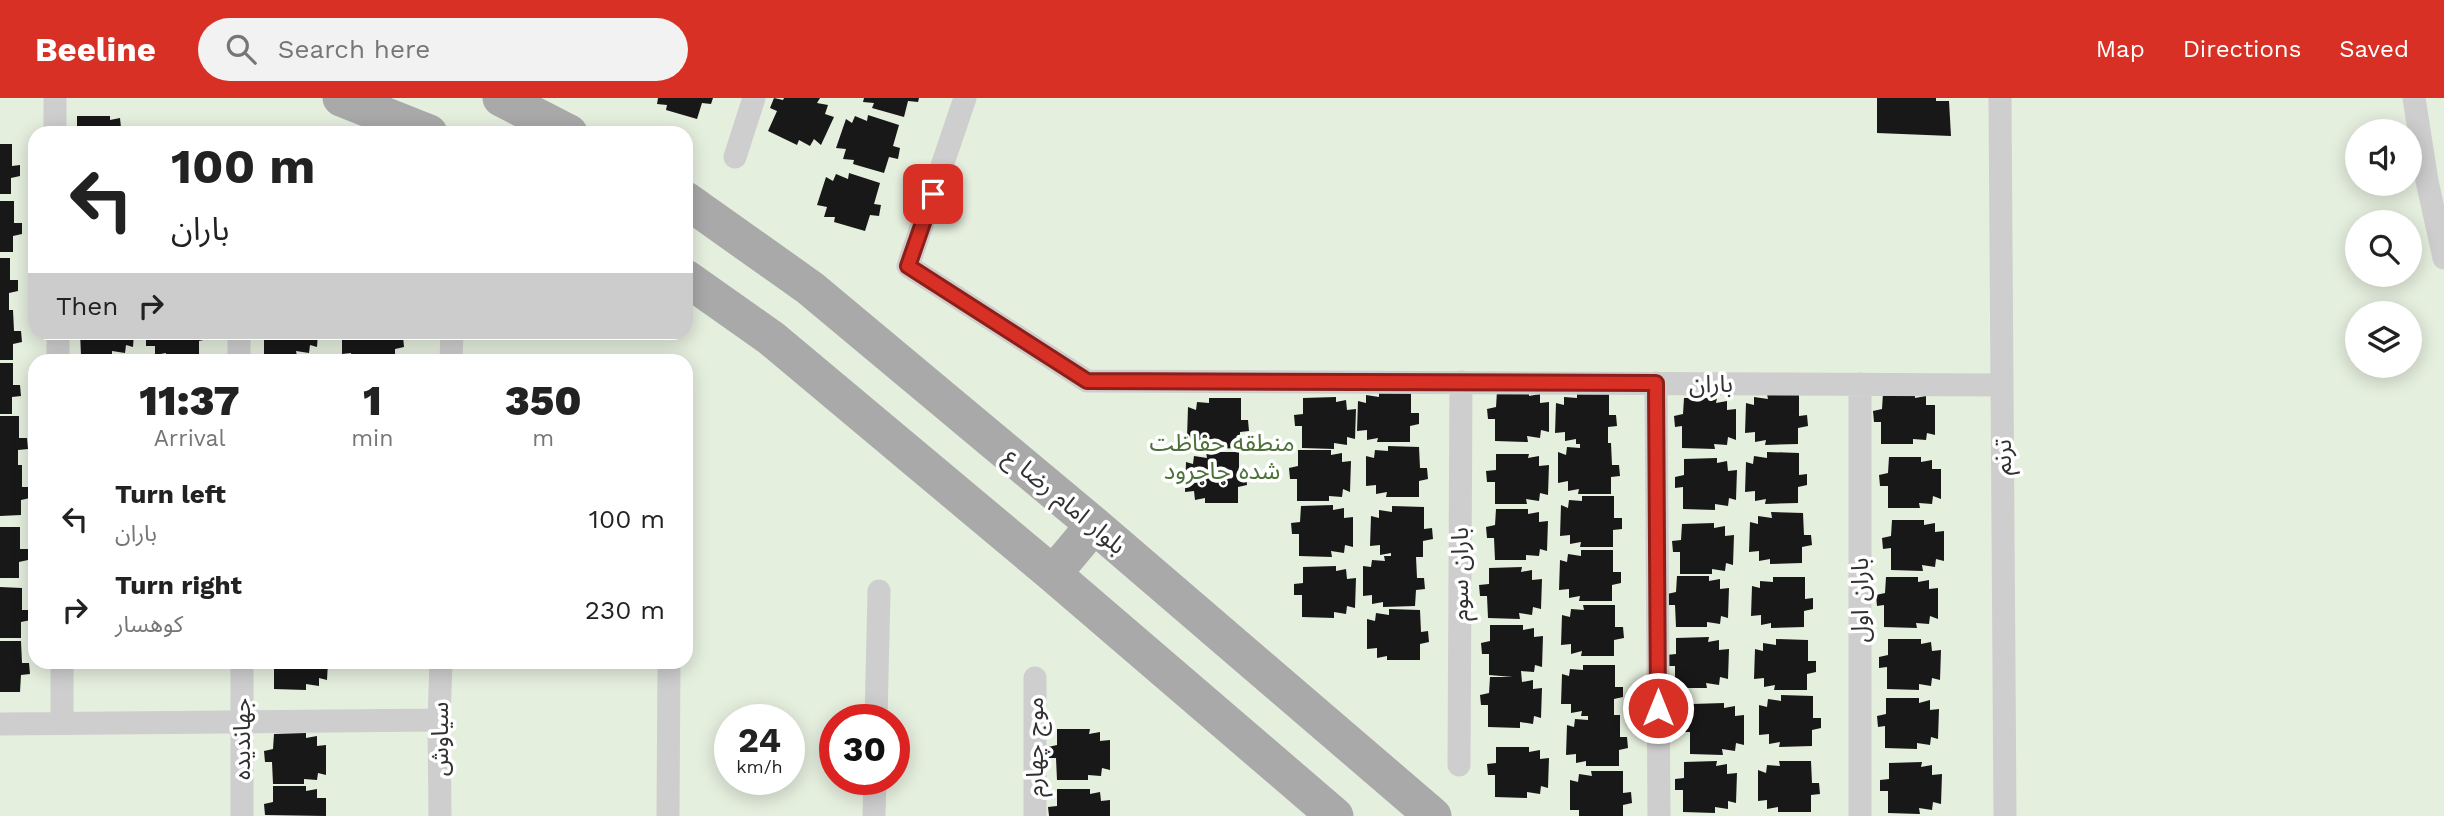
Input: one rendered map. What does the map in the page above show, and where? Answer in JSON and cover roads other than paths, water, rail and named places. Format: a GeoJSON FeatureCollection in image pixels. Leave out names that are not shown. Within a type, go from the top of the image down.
{"type":"FeatureCollection","features":[{"type":"Feature","properties":{"kind":"main road"},"geometry":{"type":"LineString","coordinates":[[341,98],[411,126]]}},
{"type":"Feature","properties":{"kind":"main road"},"geometry":{"type":"LineString","coordinates":[[501,98],[555,126]]}},
{"type":"Feature","properties":{"kind":"main road","name":"بلوار امام رضا ع"},"geometry":{"type":"LineString","coordinates":[[693,205],[810,288],[1094,525],[1433,816]]}},
{"type":"Feature","properties":{"kind":"main road"},"geometry":{"type":"LineString","coordinates":[[693,283],[771,338],[1053,574],[1335,816]]}},
{"type":"Feature","properties":{"kind":"main road"},"geometry":{"type":"LineString","coordinates":[[1053,574],[1094,525]]}},
{"type":"Feature","properties":{"kind":"street"},"geometry":{"type":"LineString","coordinates":[[55,98],[55,126]]}},
{"type":"Feature","properties":{"kind":"street"},"geometry":{"type":"LineString","coordinates":[[735,157],[754,98]]}},
{"type":"Feature","properties":{"kind":"street","name":"باران"},"geometry":{"type":"LineString","coordinates":[[965,98],[908,266],[1087,381],[2002,385]]}},
{"type":"Feature","properties":{"kind":"street","name":"ترنم"},"geometry":{"type":"LineString","coordinates":[[2000,98],[2005,816]]}},
{"type":"Feature","properties":{"kind":"street"},"geometry":{"type":"LineString","coordinates":[[2414,98],[2427,181],[2444,256]]}},
{"type":"Feature","properties":{"kind":"street","name":"باران سوم"},"geometry":{"type":"LineString","coordinates":[[1459,765],[1461,382]]}},
{"type":"Feature","properties":{"kind":"street"},"geometry":{"type":"LineString","coordinates":[[1656,383],[1659,816]]}},
{"type":"Feature","properties":{"kind":"street","name":"باران اول"},"geometry":{"type":"LineString","coordinates":[[1860,384],[1860,816]]}},
{"type":"Feature","properties":{"kind":"street"},"geometry":{"type":"LineString","coordinates":[[876,704],[879,591]]}},
{"type":"Feature","properties":{"kind":"street"},"geometry":{"type":"LineString","coordinates":[[62,669],[62,723]]}},
{"type":"Feature","properties":{"kind":"street","name":"جهاندیده"},"geometry":{"type":"LineString","coordinates":[[242,669],[242,816]]}},
{"type":"Feature","properties":{"kind":"street","name":"سیاوش"},"geometry":{"type":"LineString","coordinates":[[440,816],[441,669]]}},
{"type":"Feature","properties":{"kind":"street"},"geometry":{"type":"LineString","coordinates":[[668,816],[669,669]]}},
{"type":"Feature","properties":{"kind":"street","name":"موج چهارم"},"geometry":{"type":"LineString","coordinates":[[1035,678],[1035,816]]}},
{"type":"Feature","properties":{"kind":"street"},"geometry":{"type":"LineString","coordinates":[[0,724],[439,720]]}},
{"type":"Feature","properties":{"kind":"street"},"geometry":{"type":"LineString","coordinates":[[874,816],[875,795]]}},
{"type":"Feature","properties":{"kind":"park label","name":"منطقه حفاظت شده جاجرود"},"geometry":{"type":"Point","coordinates":[1222,457]}}]}
